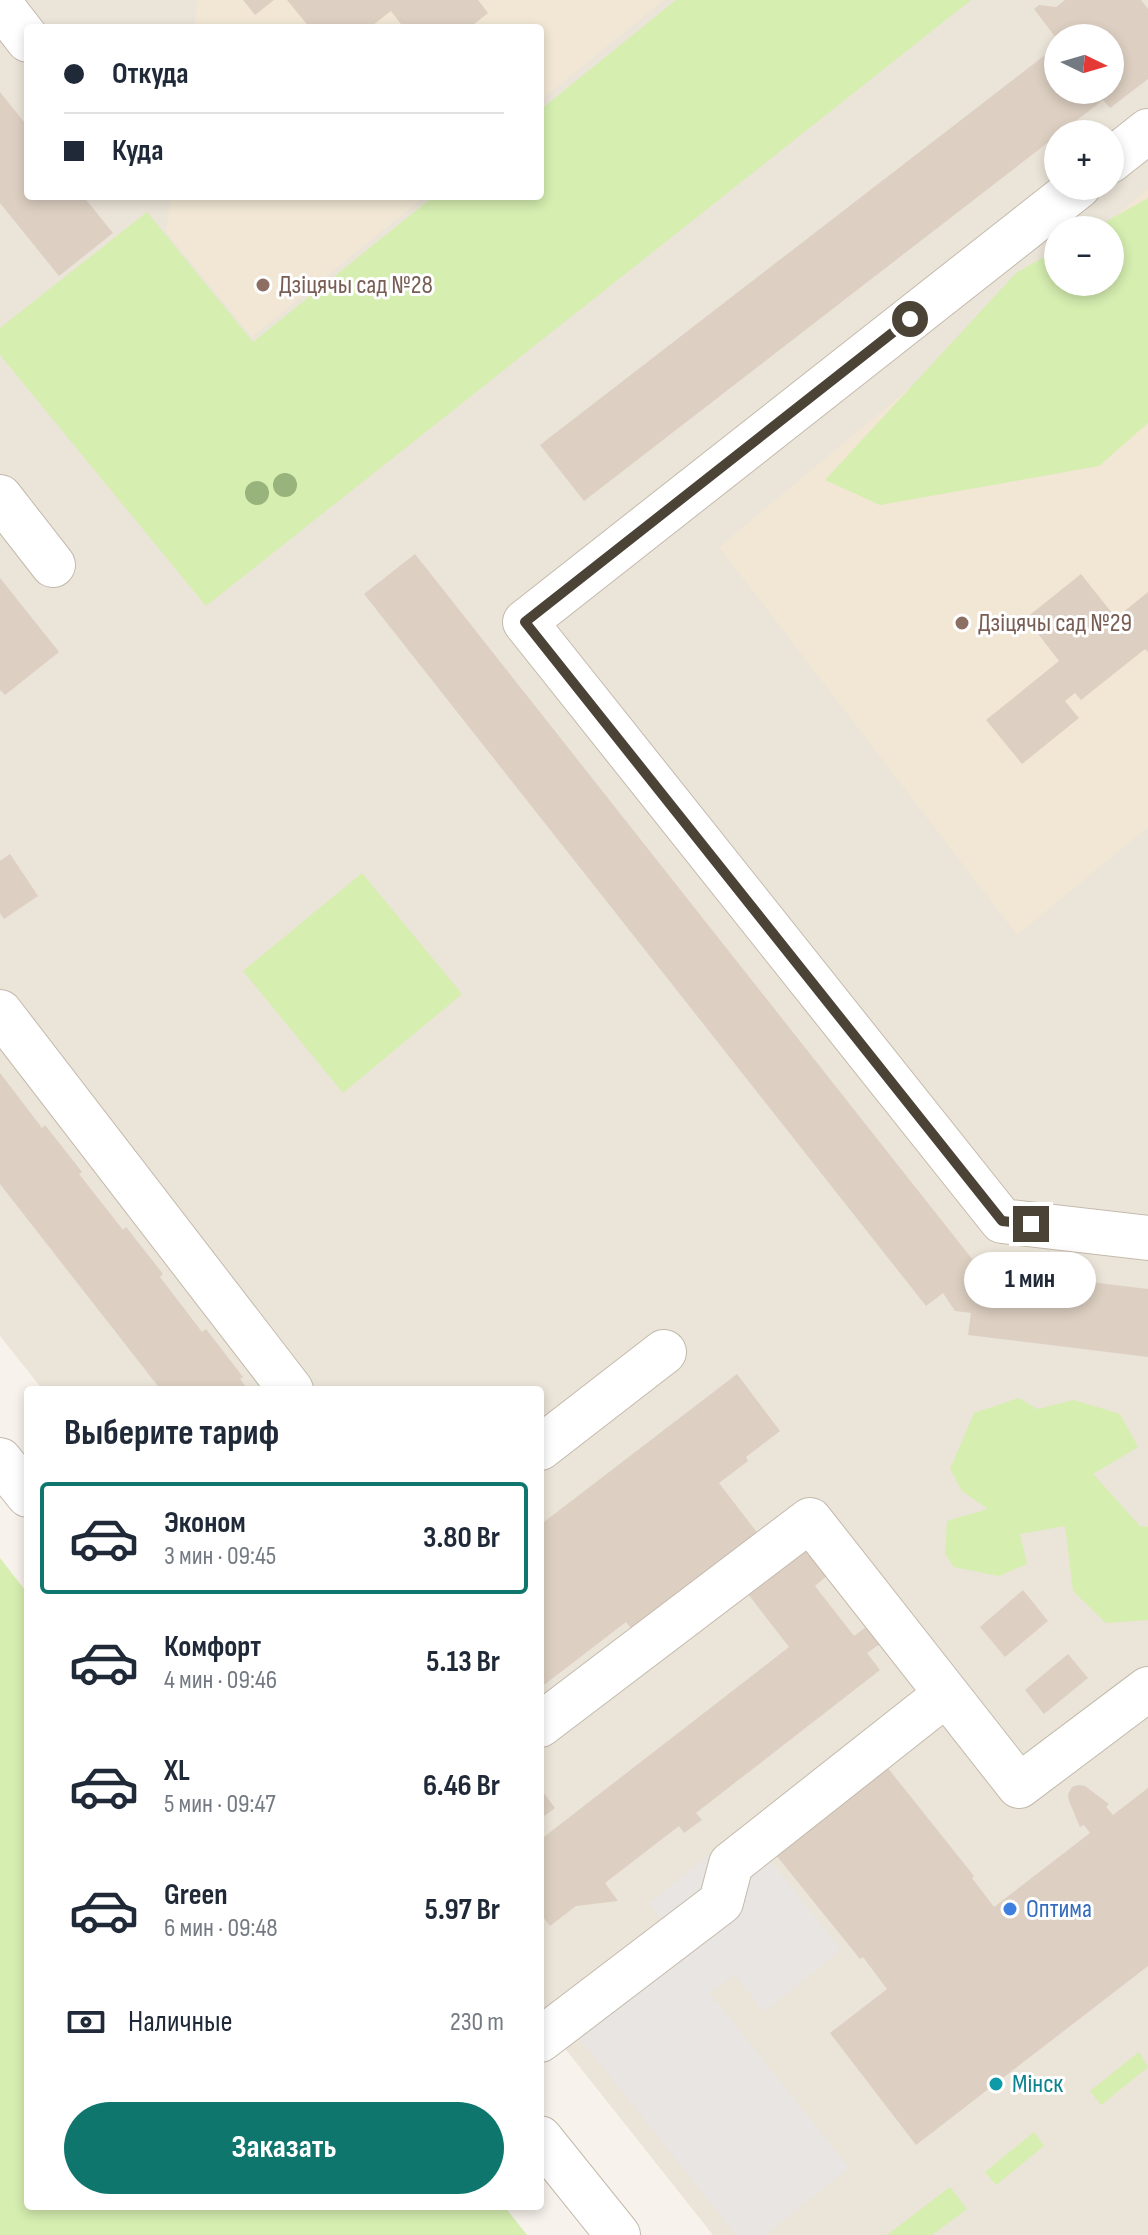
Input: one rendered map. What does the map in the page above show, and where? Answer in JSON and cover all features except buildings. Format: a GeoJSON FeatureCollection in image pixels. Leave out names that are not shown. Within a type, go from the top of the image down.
{"type":"FeatureCollection","features":[{"type":"Feature","properties":{"kind":"street"},"geometry":{"type":"LineString","coordinates":[[0,4],[24,35]]}},
{"type":"Feature","properties":{"kind":"street"},"geometry":{"type":"LineString","coordinates":[[1124,150],[1148,131]]}},
{"type":"Feature","properties":{"kind":"street"},"geometry":{"type":"LineString","coordinates":[[1061,200],[525,622],[1002,1221],[1148,1238]]}},
{"type":"Feature","properties":{"kind":"street"},"geometry":{"type":"LineString","coordinates":[[0,497],[53,565]]}},
{"type":"Feature","properties":{"kind":"street"},"geometry":{"type":"LineString","coordinates":[[0,1012],[288,1386]]}},
{"type":"Feature","properties":{"kind":"street"},"geometry":{"type":"LineString","coordinates":[[544,1445],[664,1352]]}},
{"type":"Feature","properties":{"kind":"street"},"geometry":{"type":"LineString","coordinates":[[0,1460],[24,1490]]}},
{"type":"Feature","properties":{"kind":"street"},"geometry":{"type":"LineString","coordinates":[[544,1722],[810,1520],[1019,1786],[1148,1689]]}},
{"type":"Feature","properties":{"kind":"street"},"geometry":{"type":"LineString","coordinates":[[544,2037],[721,1902],[731,1864],[945,1695]]}},
{"type":"Feature","properties":{"kind":"street"},"geometry":{"type":"LineString","coordinates":[[544,2143],[618,2235]]}},
{"type":"Feature","properties":{"kind":"shaded area"},"geometry":{"type":"Polygon","coordinates":[[[0,0],[1148,0],[1148,2235],[713,2235],[544,2022],[544,1386],[40,1386],[0,1336],[0,0]]]}},
{"type":"Feature","properties":{"kind":"shaded area"},"geometry":{"type":"Polygon","coordinates":[[[198,0],[664,0],[544,98],[544,24],[195,24],[198,0]]]}},
{"type":"Feature","properties":{"kind":"shaded area","name":"Дзіцячы сад №29"},"geometry":{"type":"Polygon","coordinates":[[[1148,189],[1148,827],[1017,935],[719,547],[1044,276],[1044,296],[1124,296],[1124,216],[1116,216],[1148,189]]]}},
{"type":"Feature","properties":{"kind":"shaded area","name":"Дзіцячы сад №28"},"geometry":{"type":"Polygon","coordinates":[[[170,200],[420,200],[252,337],[166,232],[170,200]]]}},
{"type":"Feature","properties":{"kind":"shaded area"},"geometry":{"type":"Polygon","coordinates":[[[744,1827],[841,1950],[764,2012],[734,1974],[710,1993],[849,2168],[765,2235],[736,2235],[558,2011],[665,1924],[649,1903],[744,1827]]]}},
{"type":"Feature","properties":{"kind":"green space"},"geometry":{"type":"Polygon","coordinates":[[[676,0],[971,0],[206,606],[0,355],[0,328],[147,212],[253,342],[429,200],[544,200],[544,107],[676,0]]]}},
{"type":"Feature","properties":{"kind":"green space"},"geometry":{"type":"Polygon","coordinates":[[[1148,198],[1148,423],[1099,466],[880,505],[825,480],[1016,273],[1044,257],[1044,296],[1124,296],[1124,216],[1116,216],[1148,198]]]}},
{"type":"Feature","properties":{"kind":"green space"},"geometry":{"type":"Polygon","coordinates":[[[362,873],[462,994],[343,1093],[243,971],[362,873]]]}},
{"type":"Feature","properties":{"kind":"green space"},"geometry":{"type":"Polygon","coordinates":[[[1019,1398],[1037,1409],[1074,1400],[1120,1414],[1138,1447],[1093,1474],[1140,1526],[1148,1527],[1148,1620],[1106,1623],[1073,1591],[1065,1526],[1020,1534],[1027,1564],[999,1576],[954,1567],[945,1554],[947,1521],[988,1509],[962,1491],[950,1469],[974,1413],[1019,1398]]]}},
{"type":"Feature","properties":{"kind":"green space"},"geometry":{"type":"Polygon","coordinates":[[[0,1558],[24,1589],[24,2210],[507,2210],[527,2235],[0,2235],[0,1558]]]}},
{"type":"Feature","properties":{"kind":"green space"},"geometry":{"type":"Polygon","coordinates":[[[1139,2052],[1148,2067],[1101,2105],[1090,2091],[1139,2052]]]}},
{"type":"Feature","properties":{"kind":"green space"},"geometry":{"type":"Polygon","coordinates":[[[1034,2132],[1044,2146],[996,2185],[985,2172],[1034,2132]]]}},
{"type":"Feature","properties":{"kind":"green space"},"geometry":{"type":"Polygon","coordinates":[[[950,2187],[967,2209],[932,2235],[887,2235],[950,2187]]]}},
{"type":"Feature","properties":{"kind":"place","name":"Дзіцячы сад №28"},"geometry":{"type":"Point","coordinates":[263,285]}},
{"type":"Feature","properties":{"kind":"place","name":"Дзіцячы сад №29"},"geometry":{"type":"Point","coordinates":[962,623]}},
{"type":"Feature","properties":{"kind":"place","name":"Оптима"},"geometry":{"type":"Point","coordinates":[1010,1909]}},
{"type":"Feature","properties":{"kind":"place","name":"Мінск"},"geometry":{"type":"Point","coordinates":[996,2084]}},
{"type":"Feature","properties":{"kind":"route"},"geometry":{"type":"LineString","coordinates":[[910,319],[525,622],[1002,1221],[1031,1224]]}}]}
